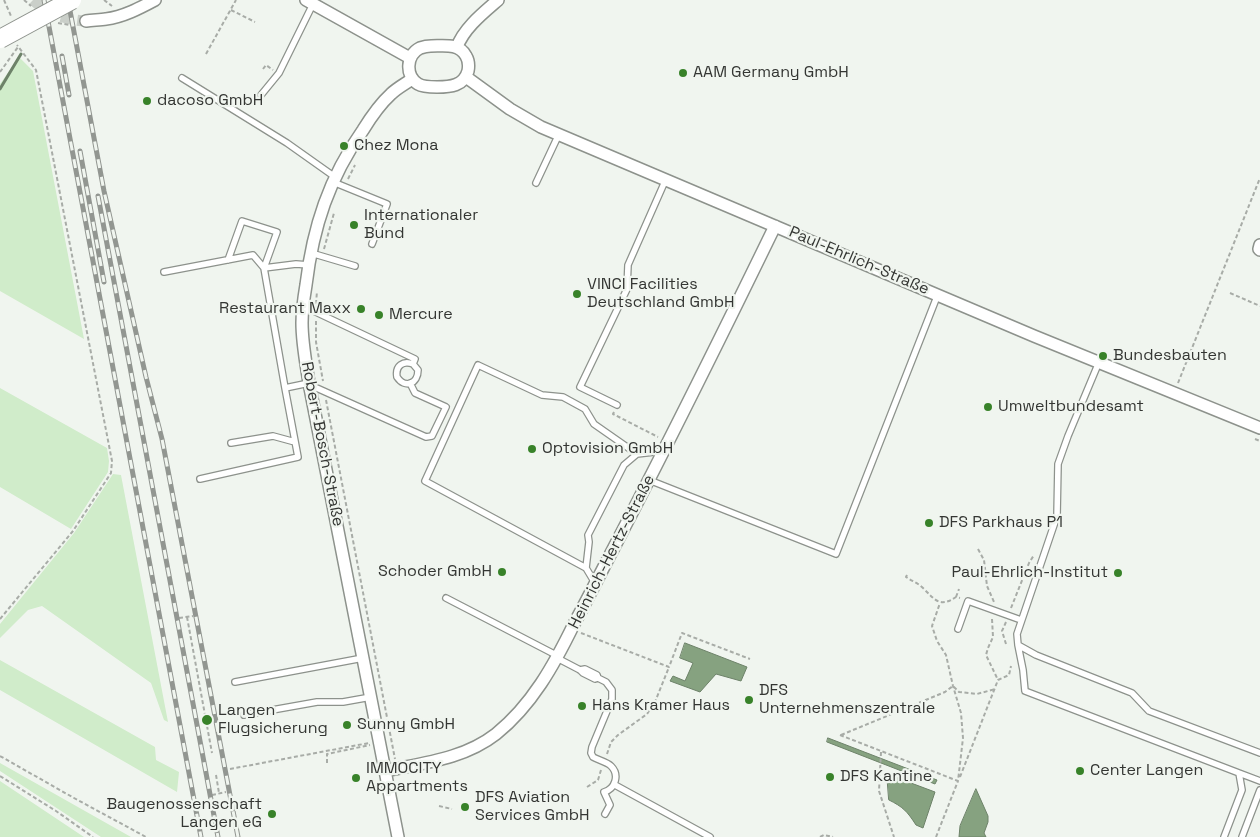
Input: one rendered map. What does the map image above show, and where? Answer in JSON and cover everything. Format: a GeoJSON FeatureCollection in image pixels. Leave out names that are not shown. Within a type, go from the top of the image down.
{"type":"FeatureCollection","features":[{"type":"Feature","properties":{"kind":"main road"},"geometry":{"type":"LineString","coordinates":[[0,40],[72,0]]}},
{"type":"Feature","properties":{"kind":"street"},"geometry":{"type":"LineString","coordinates":[[86,20],[118,16],[136,10],[155,0]]}},
{"type":"Feature","properties":{"kind":"street"},"geometry":{"type":"LineString","coordinates":[[457,47],[460,39],[470,26],[498,0]]}},
{"type":"Feature","properties":{"kind":"street"},"geometry":{"type":"LineString","coordinates":[[310,2],[410,58]]}},
{"type":"Feature","properties":{"kind":"street"},"geometry":{"type":"LineString","coordinates":[[425,47],[457,47],[468,59],[466,77],[459,83],[454,86],[423,86],[412,79],[408,65],[410,58],[417,50],[425,47]]}},
{"type":"Feature","properties":{"kind":"street","name":"Paul-Ehrlich-Straße"},"geometry":{"type":"LineString","coordinates":[[466,77],[515,112],[541,127],[1034,336],[1260,428]]}},
{"type":"Feature","properties":{"kind":"street","name":"Robert-Bosch-Straße"},"geometry":{"type":"LineString","coordinates":[[398,837],[309,384],[302,337],[303,306],[310,252],[324,204],[334,179],[354,143],[382,103],[392,93],[412,79]]}},
{"type":"Feature","properties":{"kind":"street","name":"Heinrich-Hertz-Straße"},"geometry":{"type":"LineString","coordinates":[[385,771],[452,756],[484,743],[520,712],[539,687],[557,657],[649,480],[775,226]]}},
{"type":"Feature","properties":{"kind":"street"},"geometry":{"type":"LineString","coordinates":[[1260,245],[1258,249],[1260,250]]}},
{"type":"Feature","properties":{"kind":"lane"},"geometry":{"type":"LineString","coordinates":[[261,95],[279,73],[312,6],[310,2]]}},
{"type":"Feature","properties":{"kind":"lane"},"geometry":{"type":"LineString","coordinates":[[182,78],[287,143],[334,179],[387,204],[372,244]]}},
{"type":"Feature","properties":{"kind":"lane"},"geometry":{"type":"LineString","coordinates":[[536,183],[559,134]]}},
{"type":"Feature","properties":{"kind":"lane"},"geometry":{"type":"LineString","coordinates":[[616,405],[580,387],[627,289],[628,265],[666,179]]}},
{"type":"Feature","properties":{"kind":"lane"},"geometry":{"type":"LineString","coordinates":[[200,479],[298,457],[264,268],[277,232],[242,221],[228,260]]}},
{"type":"Feature","properties":{"kind":"lane"},"geometry":{"type":"LineString","coordinates":[[310,252],[355,266]]}},
{"type":"Feature","properties":{"kind":"lane"},"geometry":{"type":"LineString","coordinates":[[164,272],[253,255],[264,268]]}},
{"type":"Feature","properties":{"kind":"lane"},"geometry":{"type":"LineString","coordinates":[[264,268],[296,264],[309,265]]}},
{"type":"Feature","properties":{"kind":"lane"},"geometry":{"type":"LineString","coordinates":[[649,480],[836,554],[938,294]]}},
{"type":"Feature","properties":{"kind":"lane"},"geometry":{"type":"LineString","coordinates":[[303,306],[415,359],[413,364]]}},
{"type":"Feature","properties":{"kind":"lane"},"geometry":{"type":"LineString","coordinates":[[405,362],[413,364],[417,368],[418,373],[416,380],[406,384],[400,381],[397,377],[398,368],[405,362]]}},
{"type":"Feature","properties":{"kind":"lane"},"geometry":{"type":"LineString","coordinates":[[1099,362],[1058,464],[1057,516],[1017,634],[1025,691],[1260,781]]}},
{"type":"Feature","properties":{"kind":"lane"},"geometry":{"type":"LineString","coordinates":[[595,583],[586,568],[425,481],[478,365],[542,395],[563,397],[585,409],[594,424],[637,454]]}},
{"type":"Feature","properties":{"kind":"lane"},"geometry":{"type":"LineString","coordinates":[[285,388],[309,384],[426,437],[432,436],[446,407],[415,393],[410,383]]}},
{"type":"Feature","properties":{"kind":"lane"},"geometry":{"type":"LineString","coordinates":[[231,443],[273,436],[295,442]]}},
{"type":"Feature","properties":{"kind":"lane"},"geometry":{"type":"LineString","coordinates":[[586,568],[588,536],[624,465],[637,454],[666,446]]}},
{"type":"Feature","properties":{"kind":"lane"},"geometry":{"type":"LineString","coordinates":[[446,598],[580,670],[585,669],[597,675],[612,690],[612,699],[591,752],[593,757],[611,766],[616,774],[614,785],[610,790],[604,792],[610,805],[605,814]]}},
{"type":"Feature","properties":{"kind":"lane"},"geometry":{"type":"LineString","coordinates":[[958,629],[968,601],[1021,620]]}},
{"type":"Feature","properties":{"kind":"lane"},"geometry":{"type":"LineString","coordinates":[[1018,645],[1036,655],[1132,693],[1149,711],[1260,753]]}},
{"type":"Feature","properties":{"kind":"lane"},"geometry":{"type":"LineString","coordinates":[[235,682],[363,658]]}},
{"type":"Feature","properties":{"kind":"lane"},"geometry":{"type":"LineString","coordinates":[[244,715],[317,702],[343,702],[370,697]]}},
{"type":"Feature","properties":{"kind":"lane"},"geometry":{"type":"LineString","coordinates":[[1224,837],[1242,790],[1239,773]]}},
{"type":"Feature","properties":{"kind":"lane"},"geometry":{"type":"LineString","coordinates":[[614,785],[710,837]]}},
{"type":"Feature","properties":{"kind":"lane"},"geometry":{"type":"LineString","coordinates":[[1242,837],[1260,790]]}},
{"type":"Feature","properties":{"kind":"path"},"geometry":{"type":"LineString","coordinates":[[24,0],[28,4]]}},
{"type":"Feature","properties":{"kind":"path"},"geometry":{"type":"LineString","coordinates":[[104,0],[111,6],[116,5]]}},
{"type":"Feature","properties":{"kind":"path"},"geometry":{"type":"LineString","coordinates":[[206,54],[236,0]]}},
{"type":"Feature","properties":{"kind":"path"},"geometry":{"type":"LineString","coordinates":[[231,10],[255,22]]}},
{"type":"Feature","properties":{"kind":"path"},"geometry":{"type":"LineString","coordinates":[[0,619],[73,531],[111,473],[112,461],[36,70],[19,46]]}},
{"type":"Feature","properties":{"kind":"path"},"geometry":{"type":"LineString","coordinates":[[1174,393],[1260,178]]}},
{"type":"Feature","properties":{"kind":"path"},"geometry":{"type":"LineString","coordinates":[[1230,293],[1260,306]]}},
{"type":"Feature","properties":{"kind":"path"},"geometry":{"type":"LineString","coordinates":[[616,405],[613,414],[666,446]]}},
{"type":"Feature","properties":{"kind":"path"},"geometry":{"type":"LineString","coordinates":[[1006,644],[1002,631],[1029,563],[1038,548]]}},
{"type":"Feature","properties":{"kind":"path"},"geometry":{"type":"LineString","coordinates":[[936,837],[998,680],[986,656],[993,637],[992,610],[994,602],[987,586],[984,560],[978,549]]}},
{"type":"Feature","properties":{"kind":"path"},"geometry":{"type":"LineString","coordinates":[[907,575],[906,577],[921,586],[931,597],[940,603],[948,602],[956,597],[959,589]]}},
{"type":"Feature","properties":{"kind":"path"},"geometry":{"type":"LineString","coordinates":[[956,597],[968,601]]}},
{"type":"Feature","properties":{"kind":"path"},"geometry":{"type":"LineString","coordinates":[[940,603],[932,626],[937,641],[946,655],[961,713],[963,738],[958,781]]}},
{"type":"Feature","properties":{"kind":"path"},"geometry":{"type":"LineString","coordinates":[[179,618],[193,616]]}},
{"type":"Feature","properties":{"kind":"path"},"geometry":{"type":"LineString","coordinates":[[187,617],[212,753]]}},
{"type":"Feature","properties":{"kind":"path"},"geometry":{"type":"LineString","coordinates":[[587,787],[598,780],[611,742],[647,714],[655,702],[682,633],[750,659]]}},
{"type":"Feature","properties":{"kind":"path"},"geometry":{"type":"LineString","coordinates":[[592,637],[669,666]]}},
{"type":"Feature","properties":{"kind":"path"},"geometry":{"type":"LineString","coordinates":[[998,680],[1009,675],[1011,666]]}},
{"type":"Feature","properties":{"kind":"path"},"geometry":{"type":"LineString","coordinates":[[953,686],[959,692],[978,694],[995,689]]}},
{"type":"Feature","properties":{"kind":"path"},"geometry":{"type":"LineString","coordinates":[[953,686],[945,692],[840,735],[958,781]]}},
{"type":"Feature","properties":{"kind":"path"},"geometry":{"type":"LineString","coordinates":[[327,762],[327,754],[380,743]]}},
{"type":"Feature","properties":{"kind":"path"},"geometry":{"type":"LineString","coordinates":[[230,769],[359,744]]}},
{"type":"Feature","properties":{"kind":"path"},"geometry":{"type":"LineString","coordinates":[[882,751],[879,791],[894,837]]}},
{"type":"Feature","properties":{"kind":"path"},"geometry":{"type":"LineString","coordinates":[[0,756],[146,837]]}},
{"type":"Feature","properties":{"kind":"path"},"geometry":{"type":"LineString","coordinates":[[216,775],[220,793]]}},
{"type":"Feature","properties":{"kind":"path"},"geometry":{"type":"LineString","coordinates":[[0,776],[93,837]]}},
{"type":"Feature","properties":{"kind":"path"},"geometry":{"type":"LineString","coordinates":[[212,795],[226,792]]}},
{"type":"Feature","properties":{"kind":"path"},"geometry":{"type":"LineString","coordinates":[[440,806],[452,809]]}},
{"type":"Feature","properties":{"kind":"path"},"geometry":{"type":"LineString","coordinates":[[820,837],[824,835],[833,837]]}},
{"type":"Feature","properties":{"kind":"shaded area"},"geometry":{"type":"Polygon","coordinates":[[[19,57],[33,71],[84,339],[0,291],[0,84],[19,57]]]}},
{"type":"Feature","properties":{"kind":"shaded area"},"geometry":{"type":"Polygon","coordinates":[[[0,388],[107,448],[108,472],[71,529],[0,487],[0,388]]]}},
{"type":"Feature","properties":{"kind":"shaded area"},"geometry":{"type":"Polygon","coordinates":[[[113,474],[121,475],[168,722],[164,720],[151,683],[42,606],[28,610],[0,638],[0,624],[74,533],[113,474]]]}},
{"type":"Feature","properties":{"kind":"shaded area"},"geometry":{"type":"Polygon","coordinates":[[[685,643],[747,667],[741,681],[716,674],[700,692],[670,681],[673,676],[685,681],[693,663],[680,658],[685,643]]]}},
{"type":"Feature","properties":{"kind":"shaded area"},"geometry":{"type":"Polygon","coordinates":[[[0,660],[155,747],[156,760],[179,772],[177,792],[0,690],[0,660]]]}},
{"type":"Feature","properties":{"kind":"shaded area"},"geometry":{"type":"Polygon","coordinates":[[[828,738],[937,780],[935,784],[827,742],[828,738]]]}},
{"type":"Feature","properties":{"kind":"shaded area"},"geometry":{"type":"Polygon","coordinates":[[[0,763],[131,837],[101,837],[0,771],[0,763]]]}},
{"type":"Feature","properties":{"kind":"shaded area"},"geometry":{"type":"Polygon","coordinates":[[[887,774],[935,792],[923,828],[916,825],[901,807],[889,800],[887,774]]]}},
{"type":"Feature","properties":{"kind":"shaded area"},"geometry":{"type":"Polygon","coordinates":[[[0,781],[84,837],[0,837],[0,781]]]}},
{"type":"Feature","properties":{"kind":"shaded area"},"geometry":{"type":"Polygon","coordinates":[[[976,789],[988,816],[984,833],[986,837],[959,837],[960,826],[976,789]]]}},
{"type":"Feature","properties":{"kind":"waterway"},"geometry":{"type":"LineString","coordinates":[[0,89],[21,54]]}},
{"type":"Feature","properties":{"kind":"tunnel"},"geometry":{"type":"LineString","coordinates":[[33,0],[45,9],[58,15],[86,21]]}},
{"type":"Feature","properties":{"kind":"railway"},"geometry":{"type":"LineString","coordinates":[[44,0],[201,837]]}},
{"type":"Feature","properties":{"kind":"railway"},"geometry":{"type":"LineString","coordinates":[[68,0],[104,191],[162,439],[238,837]]}},
{"type":"Feature","properties":{"kind":"railway"},"geometry":{"type":"LineString","coordinates":[[62,56],[69,95]]}},
{"type":"Feature","properties":{"kind":"railway"},"geometry":{"type":"LineString","coordinates":[[80,151],[104,282]]}},
{"type":"Feature","properties":{"kind":"railway"},"geometry":{"type":"LineString","coordinates":[[98,196],[218,837]]}},
{"type":"Feature","properties":{"kind":"place","name":"AAM Germany GmbH"},"geometry":{"type":"Point","coordinates":[683,73]}},
{"type":"Feature","properties":{"kind":"place","name":"dacoso GmbH"},"geometry":{"type":"Point","coordinates":[147,101]}},
{"type":"Feature","properties":{"kind":"place","name":"Chez Mona"},"geometry":{"type":"Point","coordinates":[344,146]}},
{"type":"Feature","properties":{"kind":"place","name":"Internationaler Bund"},"geometry":{"type":"Point","coordinates":[354,225]}},
{"type":"Feature","properties":{"kind":"place","name":"VINCI Facilities Deutschland GmbH"},"geometry":{"type":"Point","coordinates":[577,294]}},
{"type":"Feature","properties":{"kind":"place","name":"Restaurant Maxx"},"geometry":{"type":"Point","coordinates":[361,309]}},
{"type":"Feature","properties":{"kind":"place","name":"Mercure"},"geometry":{"type":"Point","coordinates":[379,315]}},
{"type":"Feature","properties":{"kind":"place","name":"Bundesbauten"},"geometry":{"type":"Point","coordinates":[1103,356]}},
{"type":"Feature","properties":{"kind":"place","name":"Umweltbundesamt"},"geometry":{"type":"Point","coordinates":[988,407]}},
{"type":"Feature","properties":{"kind":"place","name":"Optovision GmbH"},"geometry":{"type":"Point","coordinates":[532,449]}},
{"type":"Feature","properties":{"kind":"place","name":"DFS Parkhaus P1"},"geometry":{"type":"Point","coordinates":[929,523]}},
{"type":"Feature","properties":{"kind":"place","name":"Schoder GmbH"},"geometry":{"type":"Point","coordinates":[502,572]}},
{"type":"Feature","properties":{"kind":"place","name":"Paul-Ehrlich-Institut"},"geometry":{"type":"Point","coordinates":[1118,573]}},
{"type":"Feature","properties":{"kind":"place","name":"DFS Unternehmenszentrale"},"geometry":{"type":"Point","coordinates":[749,700]}},
{"type":"Feature","properties":{"kind":"place","name":"Hans Kramer Haus"},"geometry":{"type":"Point","coordinates":[582,706]}},
{"type":"Feature","properties":{"kind":"place","name":"Langen Flugsicherung"},"geometry":{"type":"Point","coordinates":[207,720]}},
{"type":"Feature","properties":{"kind":"place","name":"Sunny GmbH"},"geometry":{"type":"Point","coordinates":[347,725]}},
{"type":"Feature","properties":{"kind":"place","name":"Center Langen"},"geometry":{"type":"Point","coordinates":[1080,771]}},
{"type":"Feature","properties":{"kind":"place","name":"DFS Kantine"},"geometry":{"type":"Point","coordinates":[830,777]}},
{"type":"Feature","properties":{"kind":"place","name":"IMMOCITY Appartments"},"geometry":{"type":"Point","coordinates":[356,778]}},
{"type":"Feature","properties":{"kind":"place","name":"DFS Aviation Services GmbH"},"geometry":{"type":"Point","coordinates":[465,807]}},
{"type":"Feature","properties":{"kind":"place","name":"Baugenossenschaft Langen eG"},"geometry":{"type":"Point","coordinates":[272,814]}}]}
